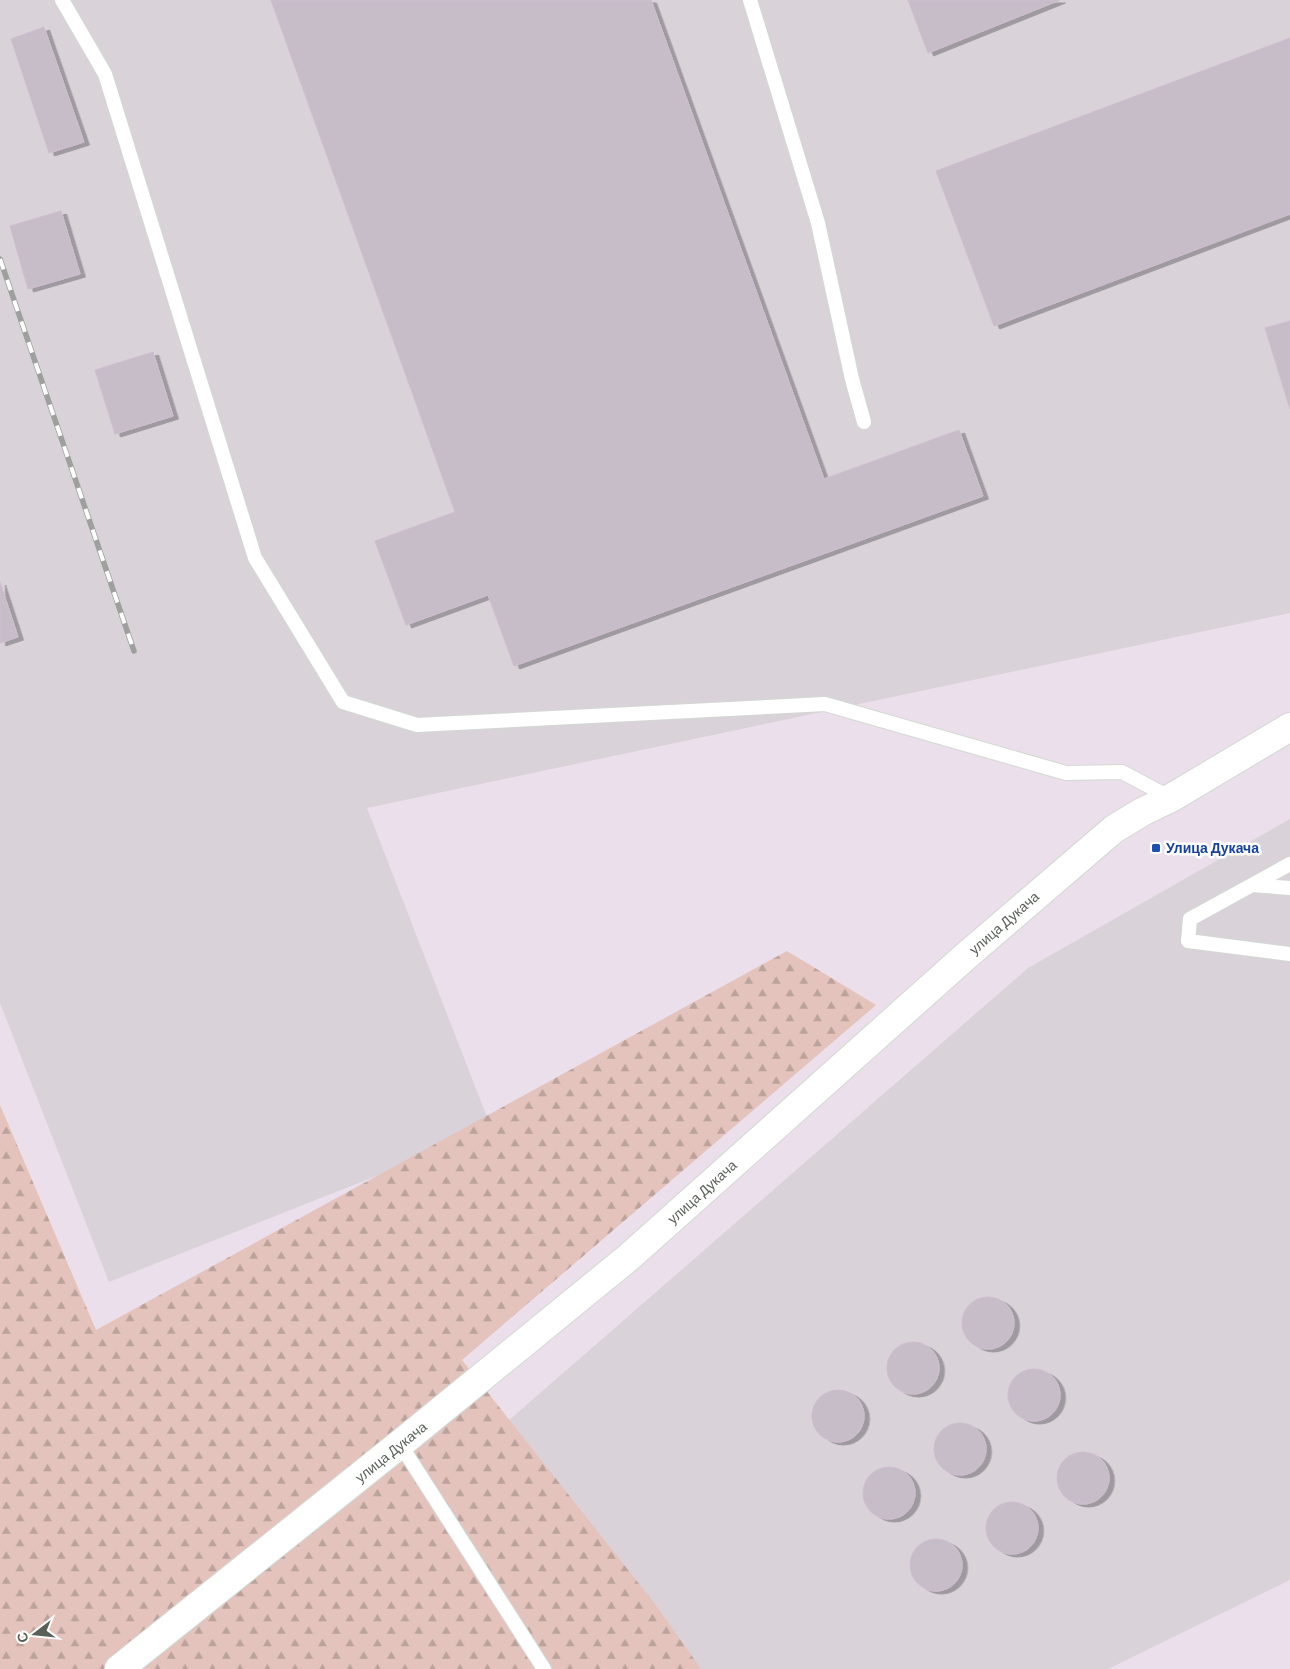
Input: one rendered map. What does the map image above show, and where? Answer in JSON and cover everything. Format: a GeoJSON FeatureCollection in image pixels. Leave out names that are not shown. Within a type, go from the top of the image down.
{"type":"FeatureCollection","features":[{"type":"Feature","properties":{"kind":"street","name":"улица Дукача"},"geometry":{"type":"LineString","coordinates":[[119,1669],[400,1444],[629,1257],[966,956],[1114,829],[1142,812],[1171,798],[1290,727]]}},
{"type":"Feature","properties":{"kind":"lane"},"geometry":{"type":"LineString","coordinates":[[62,0],[105,74],[255,558],[343,702],[417,726],[825,704],[1066,774],[1122,772],[1171,798]]}},
{"type":"Feature","properties":{"kind":"lane"},"geometry":{"type":"LineString","coordinates":[[750,0],[818,224],[852,379],[864,422]]}},
{"type":"Feature","properties":{"kind":"lane"},"geometry":{"type":"LineString","coordinates":[[1290,864],[1190,919],[1188,941],[1290,954]]}},
{"type":"Feature","properties":{"kind":"lane"},"geometry":{"type":"LineString","coordinates":[[1252,885],[1290,888]]}},
{"type":"Feature","properties":{"kind":"lane"},"geometry":{"type":"LineString","coordinates":[[400,1444],[544,1669]]}},
{"type":"Feature","properties":{"kind":"shaded area"},"geometry":{"type":"Polygon","coordinates":[[[0,0],[1290,0],[1290,613],[367,808],[492,1130],[109,1282],[0,1003],[0,0]]]}},
{"type":"Feature","properties":{"kind":"shaded area"},"geometry":{"type":"Polygon","coordinates":[[[1290,819],[1290,1580],[1108,1669],[660,1669],[492,1435],[1028,968],[1290,819]]]}},
{"type":"Feature","properties":{"kind":"green space"},"geometry":{"type":"Polygon","coordinates":[[[787,951],[876,1005],[462,1360],[655,1604],[701,1669],[0,1669],[0,1105],[96,1330],[787,951]]]}},
{"type":"Feature","properties":{"kind":"building"},"geometry":{"type":"Polygon","coordinates":[[[271,0],[651,0],[824,479],[959,430],[983,496],[514,666],[488,595],[406,625],[375,541],[455,512],[271,0]]]}},
{"type":"Feature","properties":{"kind":"building"},"geometry":{"type":"Polygon","coordinates":[[[908,0],[1060,0],[928,53],[908,0]]]}},
{"type":"Feature","properties":{"kind":"building"},"geometry":{"type":"Polygon","coordinates":[[[44,27],[84,142],[49,153],[11,39],[44,27]]]}},
{"type":"Feature","properties":{"kind":"building"},"geometry":{"type":"Polygon","coordinates":[[[1290,38],[1290,214],[994,326],[936,171],[1290,38]]]}},
{"type":"Feature","properties":{"kind":"building"},"geometry":{"type":"Polygon","coordinates":[[[61,211],[80,274],[28,289],[10,226],[61,211]]]}},
{"type":"Feature","properties":{"kind":"building"},"geometry":{"type":"Polygon","coordinates":[[[1290,321],[1290,409],[1265,328],[1290,321]]]}},
{"type":"Feature","properties":{"kind":"building"},"geometry":{"type":"Polygon","coordinates":[[[153,352],[173,416],[115,434],[95,370],[153,352]]]}},
{"type":"Feature","properties":{"kind":"building"},"geometry":{"type":"Polygon","coordinates":[[[0,582],[18,637],[0,643],[0,582]]]}},
{"type":"Feature","properties":{"kind":"building"},"geometry":{"type":"Polygon","coordinates":[[[983,1297],[993,1297],[1007,1304],[1014,1318],[1014,1328],[1007,1342],[993,1349],[983,1349],[973,1345],[966,1338],[962,1328],[962,1318],[966,1308],[973,1301],[983,1297]]]}},
{"type":"Feature","properties":{"kind":"building"},"geometry":{"type":"Polygon","coordinates":[[[908,1342],[918,1342],[932,1349],[939,1363],[939,1373],[932,1387],[918,1394],[908,1394],[898,1390],[891,1383],[887,1373],[887,1363],[891,1353],[898,1346],[908,1342]]]}},
{"type":"Feature","properties":{"kind":"building"},"geometry":{"type":"Polygon","coordinates":[[[1029,1369],[1039,1369],[1053,1376],[1060,1390],[1060,1400],[1053,1414],[1039,1421],[1029,1421],[1019,1417],[1012,1410],[1008,1400],[1008,1390],[1012,1380],[1019,1373],[1029,1369]]]}},
{"type":"Feature","properties":{"kind":"building"},"geometry":{"type":"Polygon","coordinates":[[[833,1390],[843,1390],[857,1397],[864,1411],[864,1421],[857,1435],[843,1442],[833,1442],[823,1438],[816,1431],[812,1421],[812,1411],[816,1401],[823,1394],[833,1390]]]}},
{"type":"Feature","properties":{"kind":"building"},"geometry":{"type":"Polygon","coordinates":[[[955,1423],[965,1423],[979,1430],[986,1444],[986,1454],[979,1468],[965,1475],[955,1475],[945,1471],[938,1464],[934,1454],[934,1444],[938,1434],[945,1427],[955,1423]]]}},
{"type":"Feature","properties":{"kind":"building"},"geometry":{"type":"Polygon","coordinates":[[[1078,1452],[1088,1452],[1102,1459],[1109,1473],[1109,1483],[1102,1497],[1088,1504],[1078,1504],[1068,1500],[1061,1493],[1057,1483],[1057,1473],[1061,1463],[1068,1456],[1078,1452]]]}},
{"type":"Feature","properties":{"kind":"building"},"geometry":{"type":"Polygon","coordinates":[[[884,1467],[894,1467],[908,1474],[915,1488],[915,1498],[908,1512],[894,1519],[884,1519],[874,1515],[867,1508],[863,1498],[863,1488],[867,1478],[874,1471],[884,1467]]]}},
{"type":"Feature","properties":{"kind":"building"},"geometry":{"type":"Polygon","coordinates":[[[1007,1502],[1017,1502],[1031,1509],[1038,1523],[1038,1533],[1031,1547],[1017,1554],[1007,1554],[997,1550],[990,1543],[986,1533],[986,1523],[990,1513],[997,1506],[1007,1502]]]}},
{"type":"Feature","properties":{"kind":"building"},"geometry":{"type":"Polygon","coordinates":[[[931,1539],[941,1539],[955,1546],[962,1560],[962,1570],[955,1584],[941,1591],[931,1591],[921,1587],[914,1580],[910,1570],[910,1560],[914,1550],[921,1543],[931,1539]]]}},
{"type":"Feature","properties":{"kind":"railway"},"geometry":{"type":"LineString","coordinates":[[0,259],[134,651]]}},
{"type":"Feature","properties":{"kind":"place","name":"Улица Дукача"},"geometry":{"type":"Point","coordinates":[1156,848]}}]}
